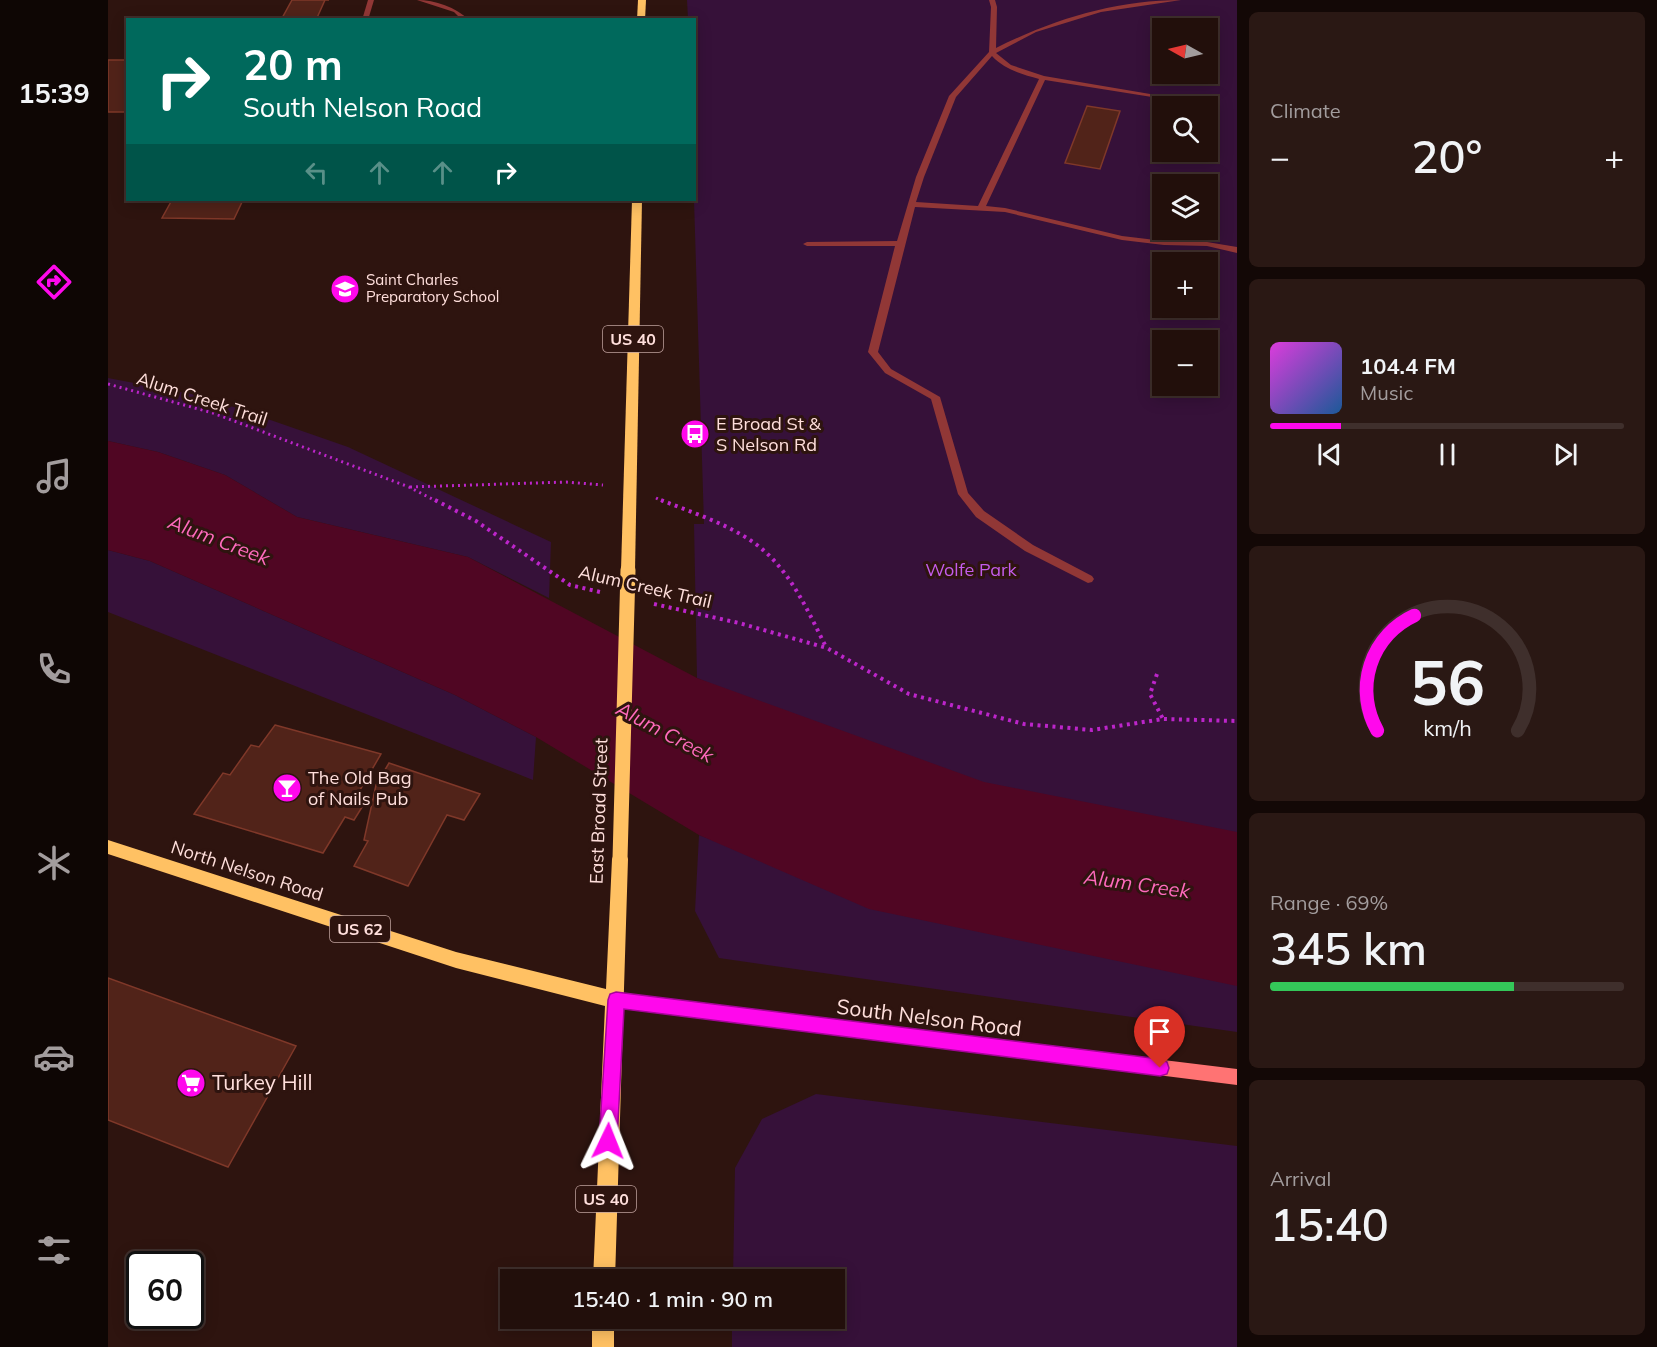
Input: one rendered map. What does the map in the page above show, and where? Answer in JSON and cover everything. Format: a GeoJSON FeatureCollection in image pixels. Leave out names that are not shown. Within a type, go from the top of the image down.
{"type":"FeatureCollection","features":[{"type":"Feature","properties":{"kind":"main road"},"geometry":{"type":"LineString","coordinates":[[642,0],[642,18]]}},
{"type":"Feature","properties":{"kind":"main road","name":"East Broad Street"},"geometry":{"type":"LineString","coordinates":[[604,1269],[609,1118],[616,1000],[637,201]]}},
{"type":"Feature","properties":{"kind":"main road","name":"North Nelson Road"},"geometry":{"type":"LineString","coordinates":[[108,848],[456,960],[616,1000]]}},
{"type":"Feature","properties":{"kind":"main road","name":"South Nelson Road"},"geometry":{"type":"LineString","coordinates":[[616,1000],[1237,1077]]}},
{"type":"Feature","properties":{"kind":"main road"},"geometry":{"type":"LineString","coordinates":[[603,1329],[603,1347]]}},
{"type":"Feature","properties":{"kind":"lane"},"geometry":{"type":"LineString","coordinates":[[366,18],[371,0]]}},
{"type":"Feature","properties":{"kind":"lane"},"geometry":{"type":"LineString","coordinates":[[420,0],[456,10],[464,18]]}},
{"type":"Feature","properties":{"kind":"lane"},"geometry":{"type":"LineString","coordinates":[[992,0],[994,7],[992,52],[1007,66],[1043,78],[1152,94]]}},
{"type":"Feature","properties":{"kind":"lane"},"geometry":{"type":"LineString","coordinates":[[1088,579],[1029,548],[980,514],[963,494],[935,397],[888,371],[873,352],[912,204],[952,96],[992,52],[1034,31],[1101,10],[1178,0]]}},
{"type":"Feature","properties":{"kind":"lane"},"geometry":{"type":"LineString","coordinates":[[981,208],[1043,78]]}},
{"type":"Feature","properties":{"kind":"lane"},"geometry":{"type":"LineString","coordinates":[[912,204],[1005,210],[1122,238],[1164,243],[1207,244],[1237,250]]}},
{"type":"Feature","properties":{"kind":"lane"},"geometry":{"type":"LineString","coordinates":[[807,244],[900,243]]}},
{"type":"Feature","properties":{"kind":"path","name":"Alum Creek Trail"},"geometry":{"type":"LineString","coordinates":[[108,384],[213,413],[409,487],[476,521],[570,585],[604,593]]}},
{"type":"Feature","properties":{"kind":"path","name":"Alum Creek Trail"},"geometry":{"type":"LineString","coordinates":[[649,603],[739,623],[827,648],[909,694],[1023,723],[1092,730],[1163,719],[1237,722]]}},
{"type":"Feature","properties":{"kind":"path"},"geometry":{"type":"LineString","coordinates":[[1157,674],[1150,694],[1163,719]]}},
{"type":"Feature","properties":{"kind":"green space","name":"Wolfe Park"},"geometry":{"type":"Polygon","coordinates":[[[687,0],[1237,0],[1237,1032],[719,958],[695,911],[699,835],[715,841],[709,683],[697,678],[694,524],[704,524],[694,201],[696,201],[696,18],[688,18],[687,0]]]}},
{"type":"Feature","properties":{"kind":"green space"},"geometry":{"type":"Polygon","coordinates":[[[108,378],[202,396],[348,447],[551,542],[549,598],[468,557],[297,517],[225,475],[158,452],[108,441],[108,378]]]}},
{"type":"Feature","properties":{"kind":"green space"},"geometry":{"type":"Polygon","coordinates":[[[108,550],[150,561],[455,695],[536,737],[533,780],[108,612],[108,550]]]}},
{"type":"Feature","properties":{"kind":"green space"},"geometry":{"type":"Polygon","coordinates":[[[816,1094],[1237,1146],[1237,1347],[732,1347],[732,1329],[845,1329],[845,1269],[733,1269],[735,1168],[762,1119],[816,1094]]]}},
{"type":"Feature","properties":{"kind":"water","name":"Alum Creek"},"geometry":{"type":"Polygon","coordinates":[[[108,441],[158,452],[225,475],[297,517],[468,557],[697,678],[984,782],[1237,832],[1237,986],[869,909],[699,835],[536,737],[455,695],[150,561],[108,550],[108,441]]]}},
{"type":"Feature","properties":{"kind":"building"},"geometry":{"type":"Polygon","coordinates":[[[292,0],[325,0],[317,18],[282,18],[292,0]]]}},
{"type":"Feature","properties":{"kind":"building"},"geometry":{"type":"Polygon","coordinates":[[[108,60],[126,60],[126,112],[108,112],[108,60]]]}},
{"type":"Feature","properties":{"kind":"building"},"geometry":{"type":"Polygon","coordinates":[[[1087,106],[1120,111],[1100,169],[1065,163],[1087,106]]]}},
{"type":"Feature","properties":{"kind":"building"},"geometry":{"type":"Polygon","coordinates":[[[171,201],[243,201],[234,219],[162,218],[171,201]]]}},
{"type":"Feature","properties":{"kind":"building","name":"The Old Bag of Nails Pub"},"geometry":{"type":"Polygon","coordinates":[[[275,725],[381,754],[353,802],[364,804],[354,820],[345,817],[323,853],[194,814],[223,773],[230,775],[251,745],[259,747],[275,725]]]}},
{"type":"Feature","properties":{"kind":"building"},"geometry":{"type":"Polygon","coordinates":[[[389,763],[480,794],[464,820],[447,815],[408,886],[354,866],[368,841],[364,840],[376,785],[389,763]]]}},
{"type":"Feature","properties":{"kind":"building","name":"Turkey Hill"},"geometry":{"type":"Polygon","coordinates":[[[108,978],[296,1046],[228,1167],[108,1120],[108,978]]]}},
{"type":"Feature","properties":{"kind":"place","name":"Saint Charles Preparatory School"},"geometry":{"type":"Point","coordinates":[345,289]}},
{"type":"Feature","properties":{"kind":"place","name":"E Broad St & S Nelson Rd"},"geometry":{"type":"Point","coordinates":[695,434]}},
{"type":"Feature","properties":{"kind":"place","name":"The Old Bag of Nails Pub"},"geometry":{"type":"Point","coordinates":[287,788]}},
{"type":"Feature","properties":{"kind":"place","name":"Turkey Hill"},"geometry":{"type":"Point","coordinates":[191,1083]}},
{"type":"Feature","properties":{"kind":"route"},"geometry":{"type":"LineString","coordinates":[[608,1141],[616,1000],[1160,1068]]}}]}
